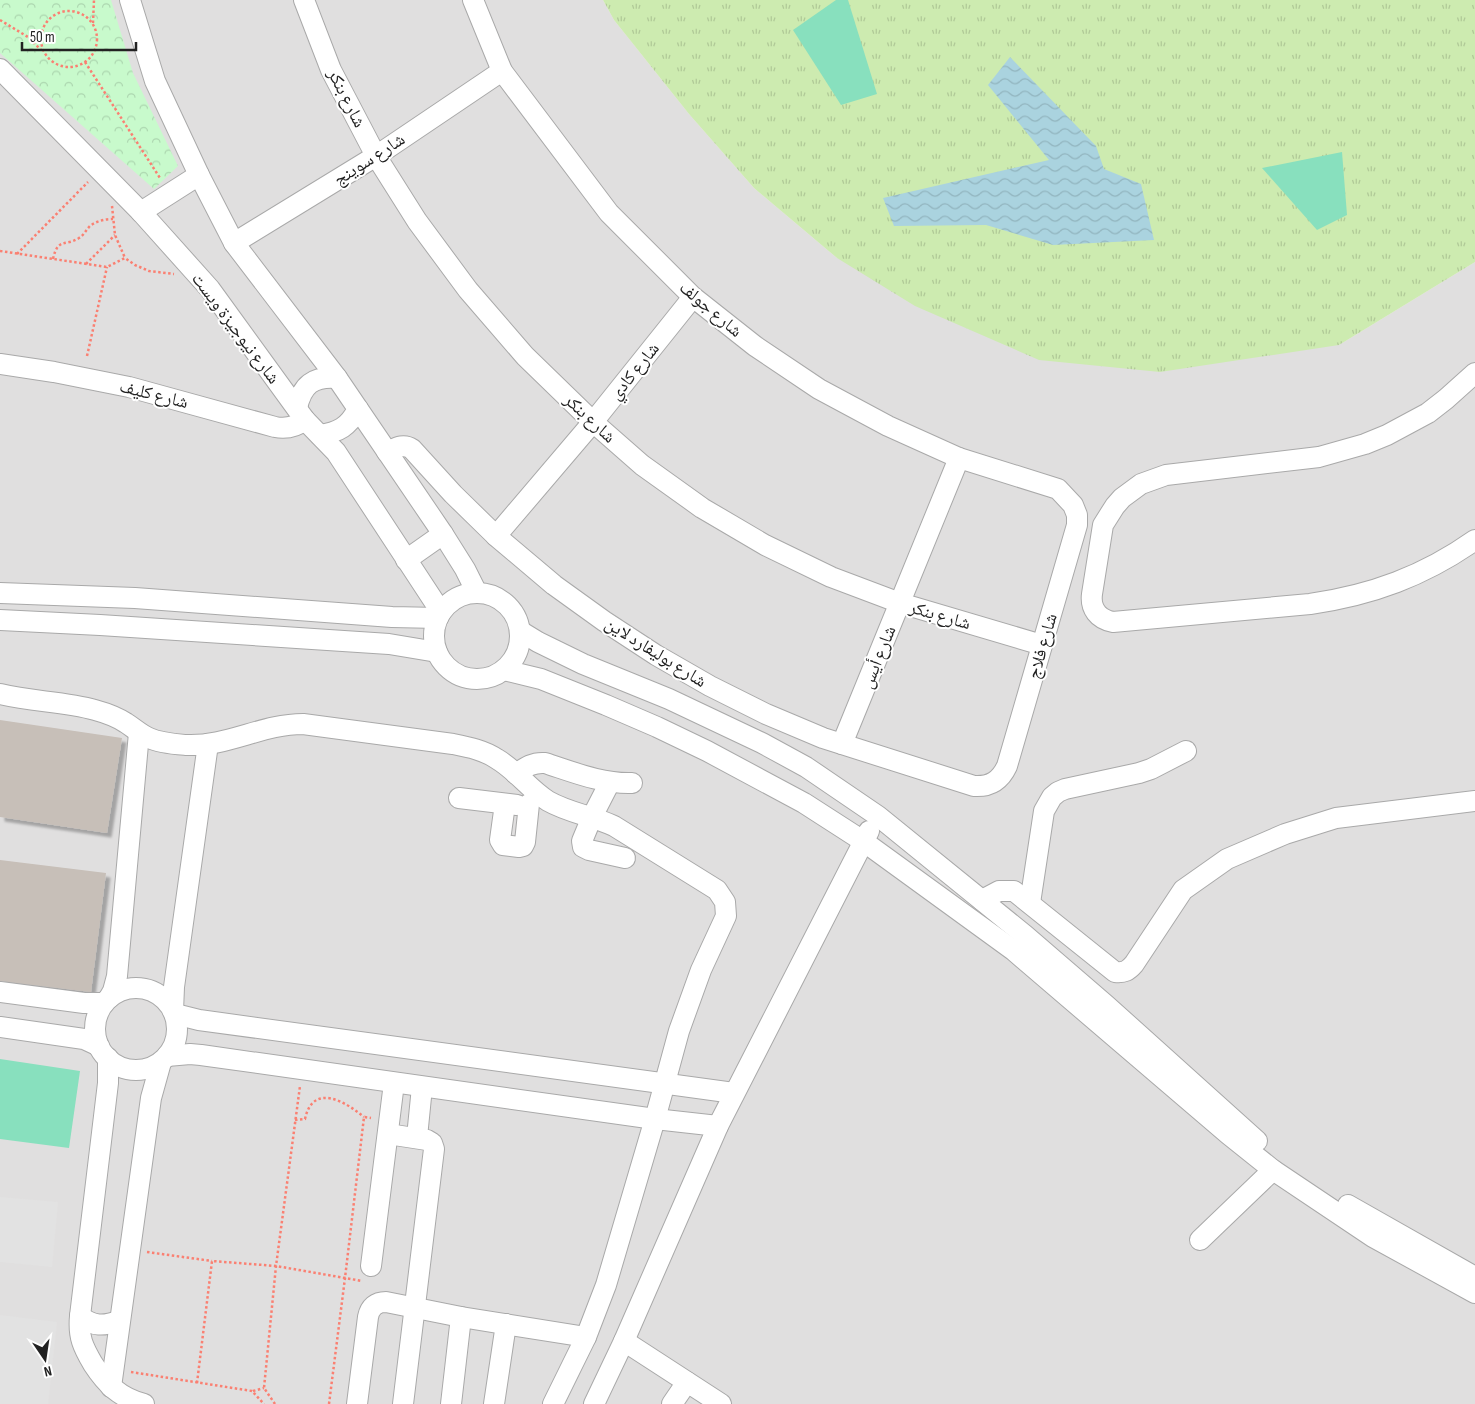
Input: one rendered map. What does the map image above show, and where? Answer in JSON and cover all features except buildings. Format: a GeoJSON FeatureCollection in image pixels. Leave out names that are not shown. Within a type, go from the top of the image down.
{"type":"FeatureCollection","features":[{"type":"Feature","properties":{"kind":"street"},"geometry":{"type":"LineString","coordinates":[[130,0],[155,81],[234,243],[337,378],[443,534],[478,593]]}},
{"type":"Feature","properties":{"kind":"street","name":"شارع بنكر"},"geometry":{"type":"LineString","coordinates":[[304,0],[331,70],[376,156],[417,221],[468,290],[525,356],[593,422],[642,465],[702,508],[765,545],[832,577],[900,603],[1042,645]]}},
{"type":"Feature","properties":{"kind":"street","name":"شارع جولف"},"geometry":{"type":"LineString","coordinates":[[473,0],[502,71],[609,213],[694,297],[754,346],[819,389],[888,426],[960,458],[1058,489]]}},
{"type":"Feature","properties":{"kind":"street","name":"شارع نيوجيزة ويست"},"geometry":{"type":"LineString","coordinates":[[0,69],[141,212],[210,289],[301,414],[342,461],[440,615]]}},
{"type":"Feature","properties":{"kind":"street","name":"شارع سوينج"},"geometry":{"type":"LineString","coordinates":[[234,243],[376,156],[502,71]]}},
{"type":"Feature","properties":{"kind":"street"},"geometry":{"type":"LineString","coordinates":[[141,212],[199,174]]}},
{"type":"Feature","properties":{"kind":"street","name":"شارع كادي"},"geometry":{"type":"LineString","coordinates":[[496,536],[593,422],[694,297]]}},
{"type":"Feature","properties":{"kind":"street","name":"شارع كليف"},"geometry":{"type":"LineString","coordinates":[[0,364],[54,372],[129,387],[275,428],[292,427],[301,414]]}},
{"type":"Feature","properties":{"kind":"street"},"geometry":{"type":"LineString","coordinates":[[1475,372],[1446,399],[1428,412],[1387,435],[1365,444],[1319,457],[1166,475],[1142,484],[1122,498],[1103,525],[1092,605],[1102,619],[1113,622],[1338,600],[1392,585],[1418,574],[1440,563],[1475,540]]}},
{"type":"Feature","properties":{"kind":"street"},"geometry":{"type":"LineString","coordinates":[[301,414],[299,397],[305,388],[314,380],[325,377],[337,378]]}},
{"type":"Feature","properties":{"kind":"street"},"geometry":{"type":"LineString","coordinates":[[320,435],[332,433],[343,428],[352,420],[358,409]]}},
{"type":"Feature","properties":{"kind":"street","name":"شارع بوليفارد لاين"},"geometry":{"type":"LineString","coordinates":[[387,452],[401,446],[412,449],[453,494],[496,536],[554,584],[604,621],[656,655],[710,686],[766,714],[822,738],[974,786]]}},
{"type":"Feature","properties":{"kind":"street","name":"شارع أيس"},"geometry":{"type":"LineString","coordinates":[[842,744],[960,458]]}},
{"type":"Feature","properties":{"kind":"street","name":"شارع فلاج"},"geometry":{"type":"LineString","coordinates":[[974,786],[990,784],[1004,774],[1077,525],[1077,515],[1073,505],[1058,489]]}},
{"type":"Feature","properties":{"kind":"street"},"geometry":{"type":"LineString","coordinates":[[428,512],[453,494]]}},
{"type":"Feature","properties":{"kind":"street"},"geometry":{"type":"LineString","coordinates":[[406,560],[443,534]]}},
{"type":"Feature","properties":{"kind":"street"},"geometry":{"type":"LineString","coordinates":[[0,593],[135,598],[392,617],[440,615]]}},
{"type":"Feature","properties":{"kind":"street"},"geometry":{"type":"LineString","coordinates":[[478,593],[493,596],[506,604],[516,616],[520,631],[520,646],[514,659],[504,670],[486,678],[476,679],[466,678],[457,674],[442,661],[434,641],[434,629],[440,615],[453,600],[461,596],[478,593]]}},
{"type":"Feature","properties":{"kind":"street"},"geometry":{"type":"LineString","coordinates":[[0,620],[389,644],[437,652]]}},
{"type":"Feature","properties":{"kind":"street"},"geometry":{"type":"LineString","coordinates":[[520,631],[583,664],[669,699],[762,743],[806,767],[878,816],[982,900],[1106,1005],[1252,1137],[1285,1163],[1351,1208],[1475,1277]]}},
{"type":"Feature","properties":{"kind":"street"},"geometry":{"type":"LineString","coordinates":[[561,687],[570,674],[583,664]]}},
{"type":"Feature","properties":{"kind":"street"},"geometry":{"type":"LineString","coordinates":[[504,670],[561,687],[606,705],[707,751],[804,803],[863,841],[1013,950],[1228,1134],[1273,1170],[1373,1237],[1475,1293]]}},
{"type":"Feature","properties":{"kind":"street"},"geometry":{"type":"LineString","coordinates":[[0,694],[94,710],[117,718],[148,738],[186,745],[221,742],[267,728],[303,724],[468,747],[497,759],[516,774],[538,802]]}},
{"type":"Feature","properties":{"kind":"street"},"geometry":{"type":"LineString","coordinates":[[139,733],[117,976],[113,991],[99,1011],[96,1020],[96,1038],[103,1052],[108,1083],[79,1327],[82,1343],[100,1375],[110,1388],[123,1397],[144,1404]]}},
{"type":"Feature","properties":{"kind":"street"},"geometry":{"type":"LineString","coordinates":[[110,1388],[151,1098],[164,1059],[172,1048],[177,1031],[174,1012],[174,986],[208,744]]}},
{"type":"Feature","properties":{"kind":"street"},"geometry":{"type":"LineString","coordinates":[[1030,903],[1044,811],[1052,797],[1065,789],[1152,769],[1186,751]]}},
{"type":"Feature","properties":{"kind":"street"},"geometry":{"type":"LineString","coordinates":[[516,774],[527,766],[540,762],[610,782],[632,783]]}},
{"type":"Feature","properties":{"kind":"street"},"geometry":{"type":"LineString","coordinates":[[610,782],[582,842],[583,847],[588,850],[625,858]]}},
{"type":"Feature","properties":{"kind":"street"},"geometry":{"type":"LineString","coordinates":[[459,798],[505,804],[538,802],[601,820],[614,826],[717,890],[725,902],[726,916],[700,970],[679,1031],[606,1285],[586,1337],[554,1404]]}},
{"type":"Feature","properties":{"kind":"street"},"geometry":{"type":"LineString","coordinates":[[982,900],[999,891],[1014,891],[1115,972],[1123,973],[1134,964],[1183,890],[1227,859],[1285,834],[1336,818],[1475,801]]}},
{"type":"Feature","properties":{"kind":"street"},"geometry":{"type":"LineString","coordinates":[[505,804],[500,840],[503,845],[519,847],[523,846],[525,842],[538,802]]}},
{"type":"Feature","properties":{"kind":"street"},"geometry":{"type":"LineString","coordinates":[[594,1404],[624,1341],[718,1126],[863,841],[878,816]]}},
{"type":"Feature","properties":{"kind":"street"},"geometry":{"type":"LineString","coordinates":[[0,992],[84,1003],[107,1001],[126,989],[145,988],[161,996],[174,1012],[199,1020],[734,1093]]}},
{"type":"Feature","properties":{"kind":"street"},"geometry":{"type":"LineString","coordinates":[[0,1027],[84,1039],[103,1052],[114,1064],[129,1069],[146,1069],[164,1059],[190,1054],[201,1055],[655,1119],[718,1126]]}},
{"type":"Feature","properties":{"kind":"street"},"geometry":{"type":"LineString","coordinates":[[372,1266],[383,1126],[394,1083]]}},
{"type":"Feature","properties":{"kind":"street"},"geometry":{"type":"LineString","coordinates":[[417,1138],[422,1087]]}},
{"type":"Feature","properties":{"kind":"street"},"geometry":{"type":"LineString","coordinates":[[383,1126],[427,1140],[432,1143],[434,1149],[403,1404]]}},
{"type":"Feature","properties":{"kind":"street"},"geometry":{"type":"LineString","coordinates":[[1200,1240],[1273,1170]]}},
{"type":"Feature","properties":{"kind":"street"},"geometry":{"type":"LineString","coordinates":[[358,1404],[370,1310],[380,1302],[586,1337]]}},
{"type":"Feature","properties":{"kind":"street"},"geometry":{"type":"LineString","coordinates":[[80,1316],[94,1324],[102,1325],[119,1321]]}},
{"type":"Feature","properties":{"kind":"street"},"geometry":{"type":"LineString","coordinates":[[451,1404],[461,1317]]}},
{"type":"Feature","properties":{"kind":"street"},"geometry":{"type":"LineString","coordinates":[[494,1404],[506,1324]]}},
{"type":"Feature","properties":{"kind":"street"},"geometry":{"type":"LineString","coordinates":[[624,1341],[721,1404]]}},
{"type":"Feature","properties":{"kind":"street"},"geometry":{"type":"LineString","coordinates":[[672,1404],[687,1382]]}},
{"type":"Feature","properties":{"kind":"path"},"geometry":{"type":"LineString","coordinates":[[93,24],[94,0]]}},
{"type":"Feature","properties":{"kind":"path"},"geometry":{"type":"LineString","coordinates":[[63,10],[72,10],[88,17],[93,24],[97,40],[95,49],[85,62],[76,66],[66,67],[57,65],[48,59],[40,43],[40,34],[48,19],[63,10]]}},
{"type":"Feature","properties":{"kind":"path"},"geometry":{"type":"LineString","coordinates":[[0,20],[28,37],[43,51]]}},
{"type":"Feature","properties":{"kind":"path"},"geometry":{"type":"LineString","coordinates":[[85,62],[170,193]]}},
{"type":"Feature","properties":{"kind":"path"},"geometry":{"type":"LineString","coordinates":[[17,254],[99,170]]}},
{"type":"Feature","properties":{"kind":"path"},"geometry":{"type":"LineString","coordinates":[[115,186],[112,210],[113,219],[115,235],[124,258],[149,271],[179,275]]}},
{"type":"Feature","properties":{"kind":"path"},"geometry":{"type":"LineString","coordinates":[[53,259],[55,249],[62,242],[80,238],[91,225],[105,218],[113,219]]}},
{"type":"Feature","properties":{"kind":"path"},"geometry":{"type":"LineString","coordinates":[[86,264],[115,235]]}},
{"type":"Feature","properties":{"kind":"path"},"geometry":{"type":"LineString","coordinates":[[0,251],[107,267],[124,258]]}},
{"type":"Feature","properties":{"kind":"path"},"geometry":{"type":"LineString","coordinates":[[87,356],[107,267]]}},
{"type":"Feature","properties":{"kind":"path"},"geometry":{"type":"LineString","coordinates":[[275,1404],[264,1388],[276,1266],[302,1069]]}},
{"type":"Feature","properties":{"kind":"path"},"geometry":{"type":"LineString","coordinates":[[295,1120],[305,1119],[307,1110],[313,1102],[326,1097],[338,1100],[352,1107],[364,1117],[383,1126]]}},
{"type":"Feature","properties":{"kind":"path"},"geometry":{"type":"LineString","coordinates":[[129,1249],[212,1261],[276,1266],[345,1278],[364,1117]]}},
{"type":"Feature","properties":{"kind":"path"},"geometry":{"type":"LineString","coordinates":[[197,1383],[212,1261]]}},
{"type":"Feature","properties":{"kind":"path"},"geometry":{"type":"LineString","coordinates":[[126,1370],[252,1391],[264,1388]]}},
{"type":"Feature","properties":{"kind":"path"},"geometry":{"type":"LineString","coordinates":[[252,1391],[264,1404]]}},
{"type":"Feature","properties":{"kind":"shaded area"},"geometry":{"type":"Polygon","coordinates":[[[0,0],[603,0],[614,20],[689,114],[754,188],[837,258],[1339,345],[1475,262],[1475,1404],[0,1404],[0,0]]]}},
{"type":"Feature","properties":{"kind":"shaded area"},"geometry":{"type":"Polygon","coordinates":[[[0,1197],[58,1202],[52,1267],[0,1262],[0,1197]]]}},
{"type":"Feature","properties":{"kind":"shaded area"},"geometry":{"type":"Polygon","coordinates":[[[0,1315],[57,1322],[48,1404],[0,1404],[0,1315]]]}},
{"type":"Feature","properties":{"kind":"green space"},"geometry":{"type":"Polygon","coordinates":[[[0,0],[111,0],[133,73],[178,166],[154,189],[0,53],[0,0]]]}},
{"type":"Feature","properties":{"kind":"green space"},"geometry":{"type":"Polygon","coordinates":[[[603,0],[1475,0],[1475,262],[1339,345],[1160,372],[1039,360],[915,306],[837,258],[754,188],[689,114],[614,20],[603,0]]]}},
{"type":"Feature","properties":{"kind":"green space"},"geometry":{"type":"Polygon","coordinates":[[[836,0],[848,0],[877,94],[841,105],[793,30],[836,0]]]}},
{"type":"Feature","properties":{"kind":"green space"},"geometry":{"type":"Polygon","coordinates":[[[1342,152],[1347,215],[1317,230],[1262,168],[1342,152]]]}},
{"type":"Feature","properties":{"kind":"green space"},"geometry":{"type":"Polygon","coordinates":[[[0,1059],[80,1071],[69,1148],[0,1139],[0,1059]]]}},
{"type":"Feature","properties":{"kind":"water"},"geometry":{"type":"Polygon","coordinates":[[[1010,57],[1096,146],[1104,169],[1141,184],[1154,240],[1053,245],[986,225],[894,226],[883,198],[1049,160],[988,85],[1010,57]]]}}]}
